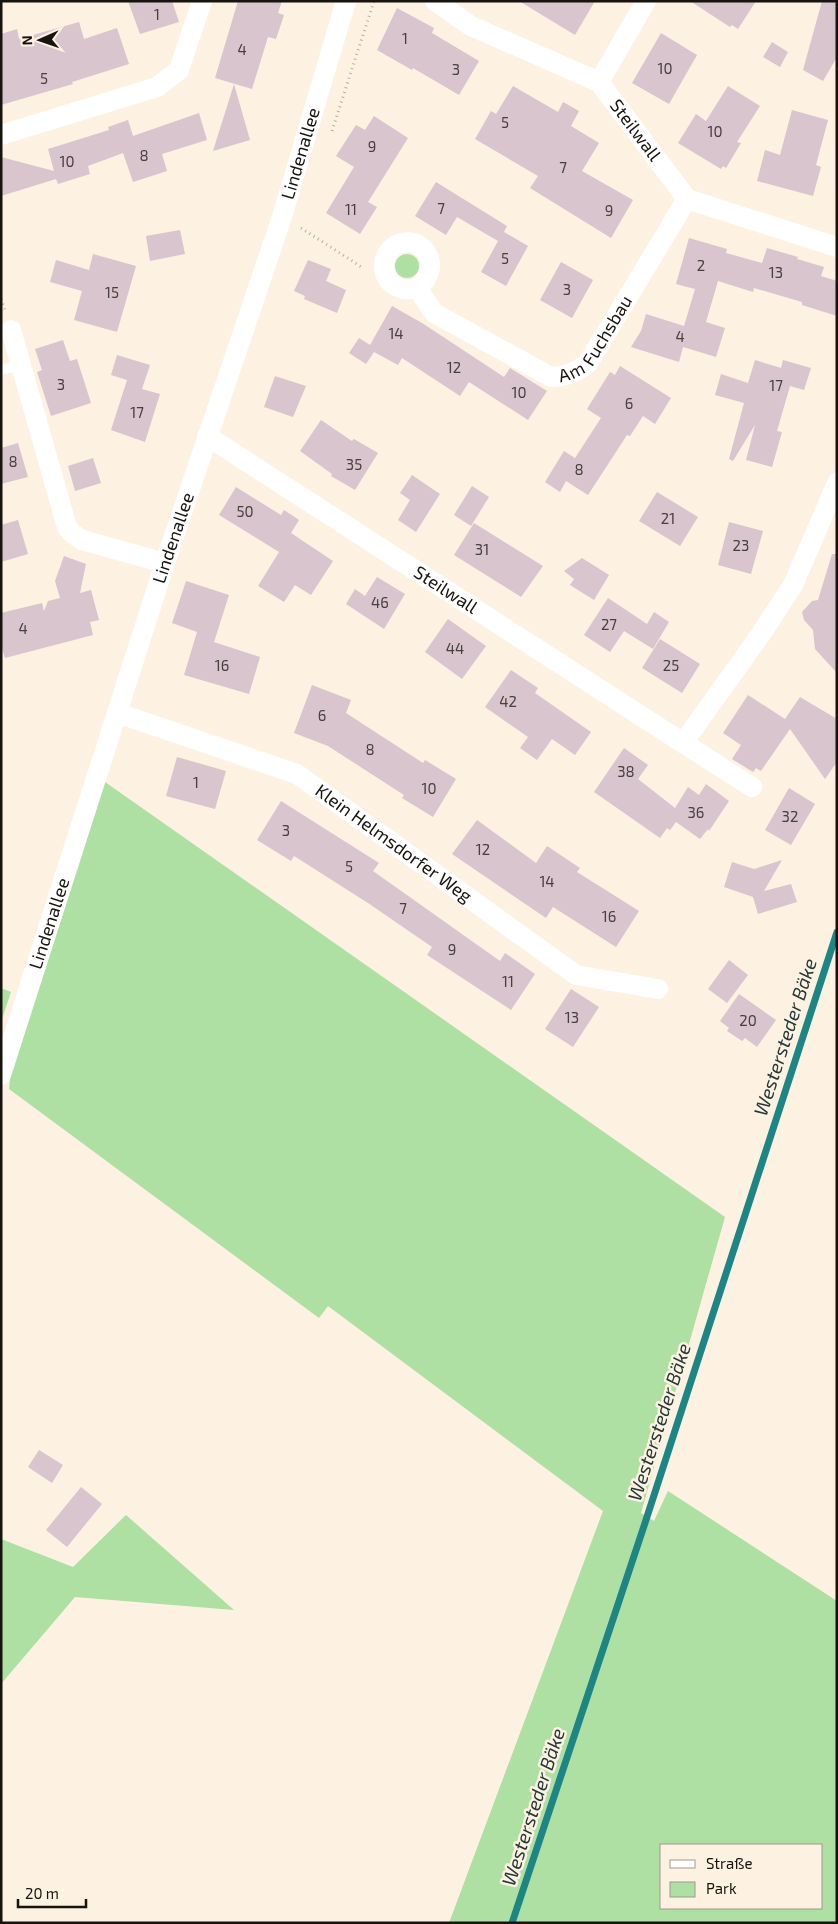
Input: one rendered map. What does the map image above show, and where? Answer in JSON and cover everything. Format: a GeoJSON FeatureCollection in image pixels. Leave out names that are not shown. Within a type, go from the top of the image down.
{"type":"FeatureCollection","features":[{"type":"Feature","properties":{"kind":"street"},"geometry":{"type":"LineString","coordinates":[[1,135],[157,87],[179,70],[202,1]]}},
{"type":"Feature","properties":{"kind":"street","name":"Lindenallee"},"geometry":{"type":"LineString","coordinates":[[1,1075],[117,713],[195,480],[207,436],[281,220],[346,1]]}},
{"type":"Feature","properties":{"kind":"street","name":"Steilwall"},"geometry":{"type":"LineString","coordinates":[[435,1],[471,26],[599,82],[687,199]]}},
{"type":"Feature","properties":{"kind":"street"},"geometry":{"type":"LineString","coordinates":[[599,82],[646,1]]}},
{"type":"Feature","properties":{"kind":"street"},"geometry":{"type":"LineString","coordinates":[[687,199],[837,247]]}},
{"type":"Feature","properties":{"kind":"street","name":"Am Fuchsbau"},"geometry":{"type":"LineString","coordinates":[[417,288],[434,313],[551,377],[562,377],[581,369],[588,363],[687,199]]}},
{"type":"Feature","properties":{"kind":"street"},"geometry":{"type":"LineString","coordinates":[[406,242],[417,244],[425,250],[430,260],[430,271],[426,281],[417,288],[409,290],[394,286],[384,274],[384,263],[388,252],[396,245],[406,242]]}},
{"type":"Feature","properties":{"kind":"street"},"geometry":{"type":"LineString","coordinates":[[11,330],[67,527],[82,540],[166,563]]}},
{"type":"Feature","properties":{"kind":"street","name":"Steilwall"},"geometry":{"type":"LineString","coordinates":[[207,436],[752,787]]}},
{"type":"Feature","properties":{"kind":"street"},"geometry":{"type":"LineString","coordinates":[[683,743],[762,634],[793,585],[837,483]]}},
{"type":"Feature","properties":{"kind":"street","name":"Klein Helmsdorfer Weg"},"geometry":{"type":"LineString","coordinates":[[117,713],[297,774],[576,975],[658,989]]}},
{"type":"Feature","properties":{"kind":"lane"},"geometry":{"type":"LineString","coordinates":[[1,370],[21,365]]}},
{"type":"Feature","properties":{"kind":"path"},"geometry":{"type":"LineString","coordinates":[[300,228],[372,275],[384,274]]}},
{"type":"Feature","properties":{"kind":"green space"},"geometry":{"type":"Polygon","coordinates":[[[407,254],[416,257],[419,266],[416,275],[407,278],[398,275],[395,266],[398,257],[407,254]]]}},
{"type":"Feature","properties":{"kind":"green space"},"geometry":{"type":"Polygon","coordinates":[[[105,782],[725,1217],[641,1513],[654,1521],[668,1491],[837,1601],[837,1923],[449,1923],[603,1511],[328,1306],[319,1318],[9,1089],[11,1068],[105,782]]]}},
{"type":"Feature","properties":{"kind":"green space"},"geometry":{"type":"Polygon","coordinates":[[[1,988],[11,992],[1,1022],[1,988]]]}},
{"type":"Feature","properties":{"kind":"green space"},"geometry":{"type":"Polygon","coordinates":[[[126,1515],[234,1610],[75,1597],[1,1684],[1,1539],[73,1567],[126,1515]]]}},
{"type":"Feature","properties":{"kind":"building"},"geometry":{"type":"Polygon","coordinates":[[[128,1],[172,1],[179,22],[140,34],[128,1]]]}},
{"type":"Feature","properties":{"kind":"building"},"geometry":{"type":"Polygon","coordinates":[[[238,1],[282,1],[278,13],[284,15],[276,39],[268,37],[252,89],[215,78],[238,1]]]}},
{"type":"Feature","properties":{"kind":"building"},"geometry":{"type":"Polygon","coordinates":[[[519,1],[595,1],[575,35],[519,1]]]}},
{"type":"Feature","properties":{"kind":"building"},"geometry":{"type":"Polygon","coordinates":[[[690,1],[756,1],[738,29],[732,25],[730,27],[690,1]]]}},
{"type":"Feature","properties":{"kind":"building"},"geometry":{"type":"Polygon","coordinates":[[[822,1],[837,1],[837,57],[823,81],[803,70],[822,1]]]}},
{"type":"Feature","properties":{"kind":"building"},"geometry":{"type":"Polygon","coordinates":[[[397,8],[434,28],[432,33],[479,61],[459,95],[413,68],[412,70],[377,50],[397,8]]]}},
{"type":"Feature","properties":{"kind":"building"},"geometry":{"type":"Polygon","coordinates":[[[79,22],[84,39],[117,28],[129,64],[72,82],[73,84],[1,105],[1,34],[17,29],[19,39],[79,22]]]}},
{"type":"Feature","properties":{"kind":"building"},"geometry":{"type":"Polygon","coordinates":[[[661,33],[697,55],[669,104],[632,83],[661,33]]]}},
{"type":"Feature","properties":{"kind":"building"},"geometry":{"type":"Polygon","coordinates":[[[772,42],[788,52],[780,67],[763,57],[772,42]]]}},
{"type":"Feature","properties":{"kind":"building"},"geometry":{"type":"Polygon","coordinates":[[[234,84],[250,140],[213,151],[234,84]]]}},
{"type":"Feature","properties":{"kind":"building"},"geometry":{"type":"Polygon","coordinates":[[[513,86],[558,112],[563,102],[579,111],[571,126],[599,143],[582,171],[633,200],[611,238],[530,188],[538,176],[475,139],[491,111],[496,114],[513,86]]]}},
{"type":"Feature","properties":{"kind":"building"},"geometry":{"type":"Polygon","coordinates":[[[728,86],[760,106],[737,142],[741,143],[726,168],[723,166],[721,169],[678,143],[696,114],[706,121],[728,86]]]}},
{"type":"Feature","properties":{"kind":"building"},"geometry":{"type":"Polygon","coordinates":[[[792,110],[828,120],[816,165],[821,167],[813,196],[757,181],[765,150],[780,155],[792,110]]]}},
{"type":"Feature","properties":{"kind":"building"},"geometry":{"type":"Polygon","coordinates":[[[199,113],[207,140],[162,154],[167,171],[133,182],[123,153],[88,166],[90,174],[58,184],[56,179],[1,196],[1,157],[54,171],[48,149],[109,130],[108,127],[128,120],[133,136],[199,113]]]}},
{"type":"Feature","properties":{"kind":"building"},"geometry":{"type":"Polygon","coordinates":[[[374,116],[408,138],[368,202],[377,207],[360,234],[326,213],[354,167],[336,156],[356,125],[365,130],[374,116]]]}},
{"type":"Feature","properties":{"kind":"building"},"geometry":{"type":"Polygon","coordinates":[[[436,182],[507,226],[504,232],[528,246],[506,286],[481,272],[498,241],[457,217],[446,235],[415,216],[436,182]]]}},
{"type":"Feature","properties":{"kind":"building"},"geometry":{"type":"Polygon","coordinates":[[[180,230],[185,254],[150,261],[146,236],[180,230]]]}},
{"type":"Feature","properties":{"kind":"building"},"geometry":{"type":"Polygon","coordinates":[[[689,238],[727,249],[726,253],[762,263],[767,248],[824,267],[821,276],[837,281],[837,316],[802,305],[802,302],[754,288],[753,292],[718,281],[706,322],[725,328],[716,357],[683,347],[679,362],[631,347],[641,331],[646,314],[684,326],[695,289],[676,284],[689,238]]]}},
{"type":"Feature","properties":{"kind":"building"},"geometry":{"type":"Polygon","coordinates":[[[93,254],[136,266],[117,332],[74,320],[82,291],[50,282],[56,260],[89,270],[93,254]]]}},
{"type":"Feature","properties":{"kind":"building"},"geometry":{"type":"Polygon","coordinates":[[[308,260],[331,269],[326,281],[346,290],[337,313],[304,299],[305,296],[294,291],[308,260]]]}},
{"type":"Feature","properties":{"kind":"building"},"geometry":{"type":"Polygon","coordinates":[[[561,262],[593,280],[572,318],[540,300],[561,262]]]}},
{"type":"Feature","properties":{"kind":"building"},"geometry":{"type":"Polygon","coordinates":[[[392,306],[422,323],[504,377],[510,368],[547,391],[528,420],[469,382],[460,396],[402,358],[398,365],[374,352],[366,364],[349,353],[359,338],[370,345],[392,306]]]}},
{"type":"Feature","properties":{"kind":"building"},"geometry":{"type":"Polygon","coordinates":[[[63,340],[70,361],[77,359],[91,403],[51,416],[37,372],[42,370],[35,349],[63,340]]]}},
{"type":"Feature","properties":{"kind":"building"},"geometry":{"type":"Polygon","coordinates":[[[117,355],[150,365],[142,389],[160,394],[145,442],[111,430],[127,380],[111,375],[117,355]]]}},
{"type":"Feature","properties":{"kind":"building"},"geometry":{"type":"Polygon","coordinates":[[[755,360],[781,368],[783,360],[811,368],[804,390],[790,386],[777,431],[782,432],[772,467],[746,460],[755,425],[733,461],[729,459],[744,403],[715,395],[721,374],[748,383],[755,360]]]}},
{"type":"Feature","properties":{"kind":"building"},"geometry":{"type":"Polygon","coordinates":[[[620,366],[671,398],[655,424],[643,416],[630,436],[627,435],[588,495],[566,481],[560,492],[545,482],[564,451],[575,458],[601,418],[587,409],[610,372],[615,375],[620,366]]]}},
{"type":"Feature","properties":{"kind":"building"},"geometry":{"type":"Polygon","coordinates":[[[275,376],[306,386],[293,417],[264,407],[275,376]]]}},
{"type":"Feature","properties":{"kind":"building"},"geometry":{"type":"Polygon","coordinates":[[[321,420],[352,441],[354,439],[378,453],[355,490],[331,476],[332,474],[300,451],[321,420]]]}},
{"type":"Feature","properties":{"kind":"building"},"geometry":{"type":"Polygon","coordinates":[[[18,443],[28,477],[1,484],[1,448],[18,443]]]}},
{"type":"Feature","properties":{"kind":"building"},"geometry":{"type":"Polygon","coordinates":[[[93,458],[101,483],[75,491],[68,466],[93,458]]]}},
{"type":"Feature","properties":{"kind":"building"},"geometry":{"type":"Polygon","coordinates":[[[412,475],[440,494],[416,532],[398,520],[410,500],[400,493],[412,475]]]}},
{"type":"Feature","properties":{"kind":"building"},"geometry":{"type":"Polygon","coordinates":[[[472,486],[489,497],[471,526],[454,515],[472,486]]]}},
{"type":"Feature","properties":{"kind":"building"},"geometry":{"type":"Polygon","coordinates":[[[236,487],[281,515],[284,510],[299,520],[291,533],[333,561],[311,595],[295,585],[284,602],[258,586],[279,552],[219,515],[236,487]]]}},
{"type":"Feature","properties":{"kind":"building"},"geometry":{"type":"Polygon","coordinates":[[[657,492],[698,517],[680,546],[639,521],[657,492]]]}},
{"type":"Feature","properties":{"kind":"building"},"geometry":{"type":"Polygon","coordinates":[[[18,520],[28,554],[1,562],[1,525],[18,520]]]}},
{"type":"Feature","properties":{"kind":"building"},"geometry":{"type":"Polygon","coordinates":[[[729,522],[763,531],[751,574],[718,565],[729,522]]]}},
{"type":"Feature","properties":{"kind":"building"},"geometry":{"type":"Polygon","coordinates":[[[474,523],[543,566],[521,597],[454,555],[474,523]]]}},
{"type":"Feature","properties":{"kind":"building"},"geometry":{"type":"Polygon","coordinates":[[[832,554],[837,554],[837,673],[815,649],[813,630],[804,620],[802,612],[812,601],[818,600],[832,554]]]}},
{"type":"Feature","properties":{"kind":"building"},"geometry":{"type":"Polygon","coordinates":[[[64,556],[86,564],[80,593],[91,590],[99,620],[90,622],[93,635],[5,658],[1,645],[1,613],[42,603],[44,611],[48,601],[60,598],[55,581],[64,556]]]}},
{"type":"Feature","properties":{"kind":"building"},"geometry":{"type":"Polygon","coordinates":[[[582,558],[609,575],[594,600],[570,585],[574,579],[564,571],[582,558]]]}},
{"type":"Feature","properties":{"kind":"building"},"geometry":{"type":"Polygon","coordinates":[[[377,577],[405,594],[384,629],[346,604],[355,589],[365,596],[377,577]]]}},
{"type":"Feature","properties":{"kind":"building"},"geometry":{"type":"Polygon","coordinates":[[[186,581],[229,595],[214,642],[260,657],[249,694],[184,675],[197,632],[172,623],[186,581]]]}},
{"type":"Feature","properties":{"kind":"building"},"geometry":{"type":"Polygon","coordinates":[[[608,598],[647,624],[654,612],[669,622],[653,649],[624,631],[610,652],[584,635],[608,598]]]}},
{"type":"Feature","properties":{"kind":"building"},"geometry":{"type":"Polygon","coordinates":[[[448,619],[486,646],[462,679],[425,652],[448,619]]]}},
{"type":"Feature","properties":{"kind":"building"},"geometry":{"type":"Polygon","coordinates":[[[660,639],[700,664],[682,693],[642,668],[660,639]]]}},
{"type":"Feature","properties":{"kind":"building"},"geometry":{"type":"Polygon","coordinates":[[[511,670],[538,688],[535,693],[591,732],[575,755],[552,739],[537,760],[520,748],[528,737],[485,707],[511,670]]]}},
{"type":"Feature","properties":{"kind":"building"},"geometry":{"type":"Polygon","coordinates":[[[312,685],[351,700],[346,713],[423,763],[425,760],[456,779],[433,817],[402,798],[404,795],[328,746],[294,733],[312,685]]]}},
{"type":"Feature","properties":{"kind":"building"},"geometry":{"type":"Polygon","coordinates":[[[748,695],[785,719],[800,697],[837,719],[837,762],[825,779],[790,729],[761,771],[756,768],[753,772],[732,759],[741,745],[723,733],[748,695]]]}},
{"type":"Feature","properties":{"kind":"building"},"geometry":{"type":"Polygon","coordinates":[[[624,748],[648,765],[638,779],[675,808],[688,787],[699,795],[706,784],[729,801],[709,831],[708,829],[700,839],[676,822],[670,830],[667,828],[660,838],[594,792],[624,748]]]}},
{"type":"Feature","properties":{"kind":"building"},"geometry":{"type":"Polygon","coordinates":[[[177,757],[226,771],[215,809],[166,796],[177,757]]]}},
{"type":"Feature","properties":{"kind":"building"},"geometry":{"type":"Polygon","coordinates":[[[789,788],[815,804],[791,845],[765,830],[789,788]]]}},
{"type":"Feature","properties":{"kind":"building"},"geometry":{"type":"Polygon","coordinates":[[[281,801],[379,863],[373,871],[500,961],[505,953],[535,974],[511,1010],[427,955],[432,947],[368,903],[294,856],[291,861],[257,840],[281,801]]]}},
{"type":"Feature","properties":{"kind":"building"},"geometry":{"type":"Polygon","coordinates":[[[477,820],[536,863],[547,846],[580,868],[577,872],[639,911],[616,947],[553,907],[546,918],[452,854],[477,820]]]}},
{"type":"Feature","properties":{"kind":"building"},"geometry":{"type":"Polygon","coordinates":[[[782,860],[764,891],[791,884],[797,902],[758,914],[753,897],[724,887],[732,862],[754,869],[782,860]]]}},
{"type":"Feature","properties":{"kind":"building"},"geometry":{"type":"Polygon","coordinates":[[[729,960],[748,975],[727,1003],[708,989],[729,960]]]}},
{"type":"Feature","properties":{"kind":"building"},"geometry":{"type":"Polygon","coordinates":[[[571,989],[599,1007],[573,1047],[545,1029],[571,989]]]}},
{"type":"Feature","properties":{"kind":"building"},"geometry":{"type":"Polygon","coordinates":[[[739,994],[776,1020],[757,1047],[745,1038],[742,1041],[727,1031],[729,1028],[720,1021],[739,994]]]}},
{"type":"Feature","properties":{"kind":"building"},"geometry":{"type":"Polygon","coordinates":[[[39,1450],[63,1465],[52,1483],[28,1467],[39,1450]]]}},
{"type":"Feature","properties":{"kind":"building"},"geometry":{"type":"Polygon","coordinates":[[[81,1487],[102,1504],[67,1547],[46,1530],[81,1487]]]}},
{"type":"Feature","properties":{"kind":"waterway","name":"Westersteder Bäke"},"geometry":{"type":"LineString","coordinates":[[512,1923],[644,1526],[837,932]]}}]}
